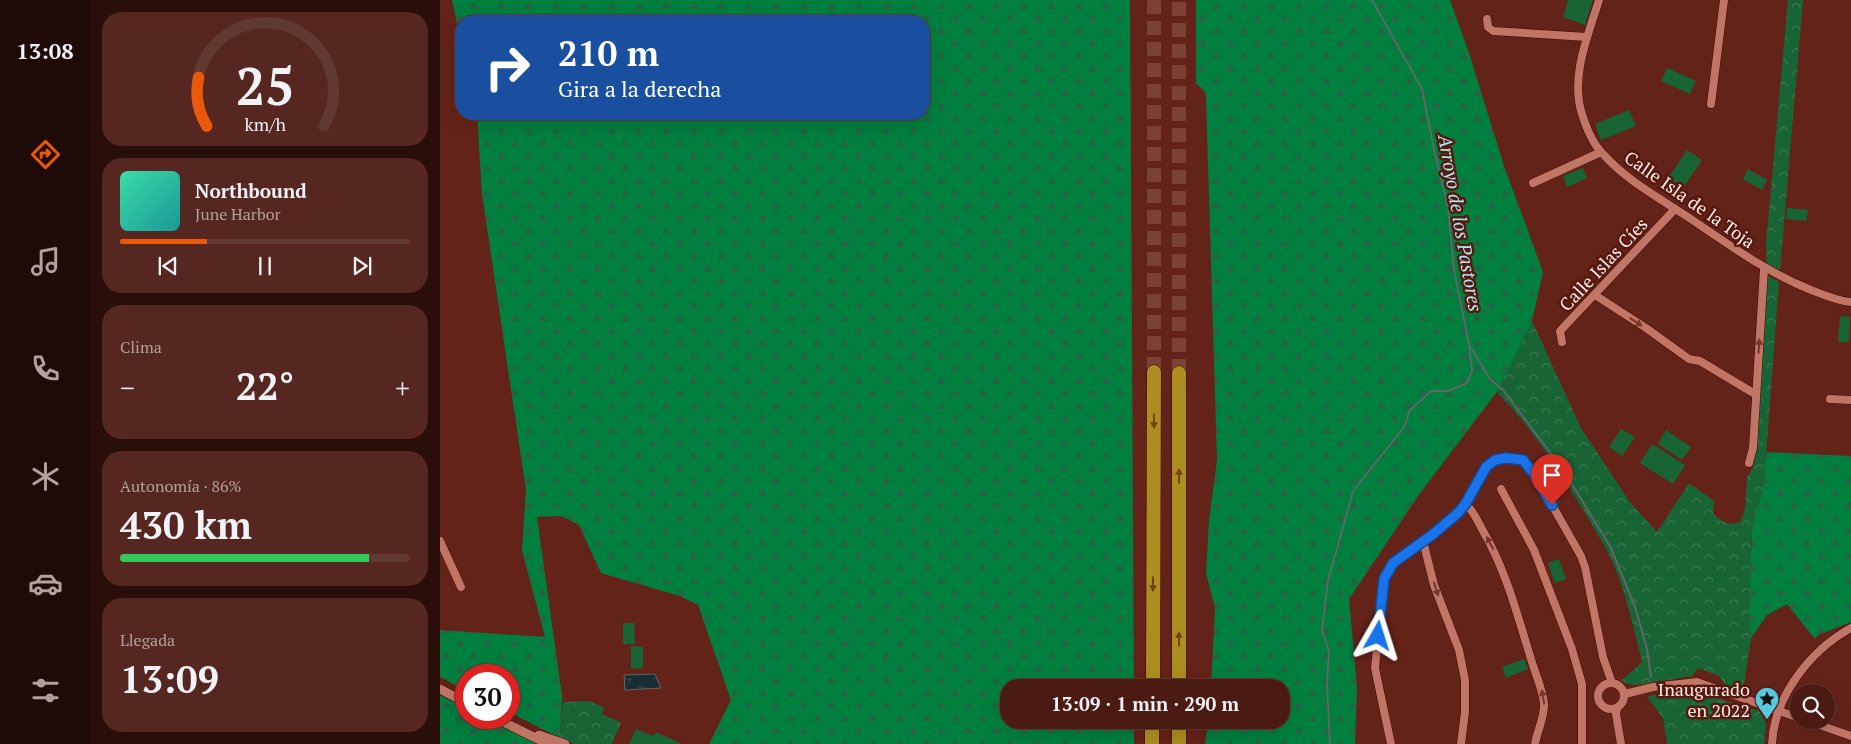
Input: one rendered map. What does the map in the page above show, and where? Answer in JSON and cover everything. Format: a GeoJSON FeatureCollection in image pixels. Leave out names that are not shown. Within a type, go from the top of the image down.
{"type":"FeatureCollection","features":[{"type":"Feature","properties":{"kind":"highway"},"geometry":{"type":"LineString","coordinates":[[1153,679],[1154,372]]}},
{"type":"Feature","properties":{"kind":"highway"},"geometry":{"type":"LineString","coordinates":[[1179,373],[1179,679]]}},
{"type":"Feature","properties":{"kind":"highway"},"geometry":{"type":"LineString","coordinates":[[1152,729],[1152,744]]}},
{"type":"Feature","properties":{"kind":"highway"},"geometry":{"type":"LineString","coordinates":[[1179,729],[1180,744]]}},
{"type":"Feature","properties":{"kind":"street","name":"Calle Isla de la Toja"},"geometry":{"type":"LineString","coordinates":[[1599,0],[1587,37],[1579,71],[1578,98],[1589,130],[1600,152],[1626,174],[1675,209],[1764,269],[1825,296],[1851,302]]}},
{"type":"Feature","properties":{"kind":"street"},"geometry":{"type":"LineString","coordinates":[[1711,104],[1724,0]]}},
{"type":"Feature","properties":{"kind":"street"},"geometry":{"type":"LineString","coordinates":[[1487,19],[1488,27],[1493,31],[1587,37]]}},
{"type":"Feature","properties":{"kind":"street","name":"Calle Isla de la Toja"},"geometry":{"type":"LineString","coordinates":[[1533,182],[1600,152]]}},
{"type":"Feature","properties":{"kind":"street","name":"Calle Islas Cíes"},"geometry":{"type":"LineString","coordinates":[[1562,342],[1560,331],[1675,209]]}},
{"type":"Feature","properties":{"kind":"street"},"geometry":{"type":"LineString","coordinates":[[1749,463],[1753,448],[1764,269]]}},
{"type":"Feature","properties":{"kind":"street"},"geometry":{"type":"LineString","coordinates":[[1595,295],[1689,359],[1700,361],[1755,394]]}},
{"type":"Feature","properties":{"kind":"street"},"geometry":{"type":"LineString","coordinates":[[1830,399],[1851,400]]}},
{"type":"Feature","properties":{"kind":"street"},"geometry":{"type":"LineString","coordinates":[[1391,744],[1375,668],[1384,579],[1393,563],[1458,513],[1466,503],[1486,467],[1495,460],[1506,458],[1523,460],[1535,475],[1581,556],[1585,567],[1603,657],[1612,683]]}},
{"type":"Feature","properties":{"kind":"street"},"geometry":{"type":"LineString","coordinates":[[1501,489],[1534,550],[1572,649],[1582,684],[1582,744]]}},
{"type":"Feature","properties":{"kind":"street"},"geometry":{"type":"LineString","coordinates":[[1466,503],[1492,547],[1504,573],[1541,686],[1544,705],[1535,744]]}},
{"type":"Feature","properties":{"kind":"street"},"geometry":{"type":"LineString","coordinates":[[440,540],[461,586]]}},
{"type":"Feature","properties":{"kind":"street"},"geometry":{"type":"LineString","coordinates":[[1424,541],[1434,585],[1459,650],[1465,680],[1465,712],[1461,744]]}},
{"type":"Feature","properties":{"kind":"street"},"geometry":{"type":"LineString","coordinates":[[1772,744],[1779,711],[1789,690],[1805,665],[1834,637],[1851,628]]}},
{"type":"Feature","properties":{"kind":"street"},"geometry":{"type":"LineString","coordinates":[[1625,694],[1697,682],[1790,715]]}},
{"type":"Feature","properties":{"kind":"street"},"geometry":{"type":"LineString","coordinates":[[1617,709],[1609,710],[1602,706],[1598,699],[1598,691],[1604,685],[1612,683],[1620,686],[1625,694],[1623,703],[1617,709],[1616,714],[1621,744]]}},
{"type":"Feature","properties":{"kind":"street"},"geometry":{"type":"LineString","coordinates":[[440,689],[455,697]]}},
{"type":"Feature","properties":{"kind":"street"},"geometry":{"type":"LineString","coordinates":[[517,729],[548,744]]}},
{"type":"Feature","properties":{"kind":"street"},"geometry":{"type":"LineString","coordinates":[[1831,729],[1851,736]]}},
{"type":"Feature","properties":{"kind":"street"},"geometry":{"type":"LineString","coordinates":[[521,731],[565,744]]}},
{"type":"Feature","properties":{"kind":"green space"},"geometry":{"type":"Polygon","coordinates":[[[452,0],[1130,0],[1134,679],[1000,679],[1000,729],[1134,729],[1134,744],[709,744],[731,700],[698,605],[680,596],[601,573],[579,525],[561,516],[537,517],[562,696],[560,738],[520,718],[520,664],[455,664],[455,685],[440,677],[440,630],[545,637],[522,550],[526,490],[482,194],[477,120],[930,120],[930,15],[455,15],[452,0]]]}},
{"type":"Feature","properties":{"kind":"green space"},"geometry":{"type":"Polygon","coordinates":[[[1196,0],[1450,0],[1469,53],[1504,166],[1543,272],[1532,321],[1502,385],[1418,496],[1349,599],[1357,688],[1355,744],[1205,744],[1208,729],[1290,729],[1290,679],[1211,679],[1215,608],[1206,573],[1209,520],[1217,460],[1206,97],[1205,92],[1196,83],[1196,0]]]}},
{"type":"Feature","properties":{"kind":"green space"},"geometry":{"type":"Polygon","coordinates":[[[1568,0],[1593,0],[1585,25],[1563,17],[1568,0]]]}},
{"type":"Feature","properties":{"kind":"green space"},"geometry":{"type":"Polygon","coordinates":[[[1788,0],[1803,0],[1780,270],[1767,265],[1766,244],[1788,0]]]}},
{"type":"Feature","properties":{"kind":"green space"},"geometry":{"type":"Polygon","coordinates":[[[1667,68],[1696,81],[1690,94],[1661,81],[1667,68]]]}},
{"type":"Feature","properties":{"kind":"green space"},"geometry":{"type":"Polygon","coordinates":[[[1629,110],[1636,126],[1601,140],[1595,124],[1629,110]]]}},
{"type":"Feature","properties":{"kind":"green space"},"geometry":{"type":"Polygon","coordinates":[[[1687,150],[1702,160],[1683,188],[1668,178],[1687,150]]]}},
{"type":"Feature","properties":{"kind":"green space"},"geometry":{"type":"Polygon","coordinates":[[[1583,168],[1587,178],[1567,187],[1563,176],[1583,168]]]}},
{"type":"Feature","properties":{"kind":"green space"},"geometry":{"type":"Polygon","coordinates":[[[1748,169],[1767,180],[1762,190],[1743,179],[1748,169]]]}},
{"type":"Feature","properties":{"kind":"green space"},"geometry":{"type":"Polygon","coordinates":[[[1787,208],[1808,210],[1806,221],[1786,219],[1787,208]]]}},
{"type":"Feature","properties":{"kind":"green space"},"geometry":{"type":"Polygon","coordinates":[[[1767,275],[1779,282],[1764,483],[1752,529],[1749,612],[1751,638],[1743,692],[1726,686],[1719,676],[1698,668],[1692,676],[1636,685],[1628,684],[1621,681],[1642,662],[1622,586],[1614,566],[1597,533],[1553,462],[1521,419],[1497,392],[1532,321],[1581,428],[1629,501],[1657,532],[1689,483],[1714,501],[1713,513],[1719,519],[1729,524],[1740,522],[1745,509],[1747,477],[1753,468],[1756,451],[1767,275]]]}},
{"type":"Feature","properties":{"kind":"green space"},"geometry":{"type":"Polygon","coordinates":[[[1840,316],[1850,317],[1849,342],[1838,342],[1840,316]]]}},
{"type":"Feature","properties":{"kind":"green space"},"geometry":{"type":"Polygon","coordinates":[[[1621,429],[1635,437],[1622,456],[1609,447],[1621,429]]]}},
{"type":"Feature","properties":{"kind":"green space"},"geometry":{"type":"Polygon","coordinates":[[[1666,430],[1691,447],[1682,460],[1658,444],[1666,430]]]}},
{"type":"Feature","properties":{"kind":"green space"},"geometry":{"type":"Polygon","coordinates":[[[1652,444],[1685,465],[1673,484],[1640,463],[1652,444]]]}},
{"type":"Feature","properties":{"kind":"green space"},"geometry":{"type":"Polygon","coordinates":[[[1765,452],[1851,456],[1851,622],[1818,635],[1815,639],[1787,604],[1767,615],[1751,638],[1749,612],[1752,528],[1764,483],[1765,452]]]}},
{"type":"Feature","properties":{"kind":"green space"},"geometry":{"type":"Polygon","coordinates":[[[1559,559],[1566,579],[1555,583],[1548,563],[1559,559]]]}},
{"type":"Feature","properties":{"kind":"green space"},"geometry":{"type":"Polygon","coordinates":[[[623,623],[634,623],[635,644],[623,644],[623,623]]]}},
{"type":"Feature","properties":{"kind":"green space"},"geometry":{"type":"Polygon","coordinates":[[[631,646],[643,647],[643,668],[631,669],[631,646]]]}},
{"type":"Feature","properties":{"kind":"green space"},"geometry":{"type":"Polygon","coordinates":[[[1524,659],[1528,669],[1506,678],[1502,667],[1524,659]]]}},
{"type":"Feature","properties":{"kind":"green space"},"geometry":{"type":"Polygon","coordinates":[[[1674,689],[1696,690],[1708,693],[1725,701],[1759,711],[1766,723],[1764,744],[1667,744],[1663,718],[1647,697],[1674,689]]]}},
{"type":"Feature","properties":{"kind":"green space"},"geometry":{"type":"Polygon","coordinates":[[[440,695],[455,702],[455,729],[507,729],[537,744],[440,744],[440,695]]]}},
{"type":"Feature","properties":{"kind":"green space"},"geometry":{"type":"Polygon","coordinates":[[[589,701],[605,708],[601,714],[621,722],[612,744],[574,744],[560,738],[563,702],[589,701]]]}},
{"type":"Feature","properties":{"kind":"green space"},"geometry":{"type":"Polygon","coordinates":[[[636,729],[653,736],[656,732],[682,744],[629,744],[636,729]]]}},
{"type":"Feature","properties":{"kind":"water"},"geometry":{"type":"Polygon","coordinates":[[[655,674],[661,688],[625,690],[624,675],[655,674]]]}},
{"type":"Feature","properties":{"kind":"waterway","name":"Arroyo de los Pastores"},"geometry":{"type":"LineString","coordinates":[[1330,744],[1327,684],[1329,651],[1322,631],[1328,580],[1353,491],[1404,427],[1410,410],[1431,391],[1449,391],[1467,383],[1472,371],[1469,344],[1454,270],[1448,207],[1422,89],[1372,0]]}},
{"type":"Feature","properties":{"kind":"waterway","name":"Arroyo de los Pastores"},"geometry":{"type":"LineString","coordinates":[[1470,346],[1490,379],[1503,390],[1564,471],[1611,548],[1635,607],[1647,649],[1651,677]]}},
{"type":"Feature","properties":{"kind":"tunnel"},"geometry":{"type":"LineString","coordinates":[[1154,0],[1154,372]]}},
{"type":"Feature","properties":{"kind":"tunnel"},"geometry":{"type":"LineString","coordinates":[[1179,0],[1179,373]]}},
{"type":"Feature","properties":{"kind":"place","name":"Inaugurado en 2022"},"geometry":{"type":"Point","coordinates":[1767,720]}},
{"type":"Feature","properties":{"kind":"route"},"geometry":{"type":"LineString","coordinates":[[1378,636],[1384,579],[1393,563],[1432,535],[1458,513],[1466,503],[1486,467],[1495,460],[1506,458],[1523,460],[1535,475],[1552,505]]}}]}
